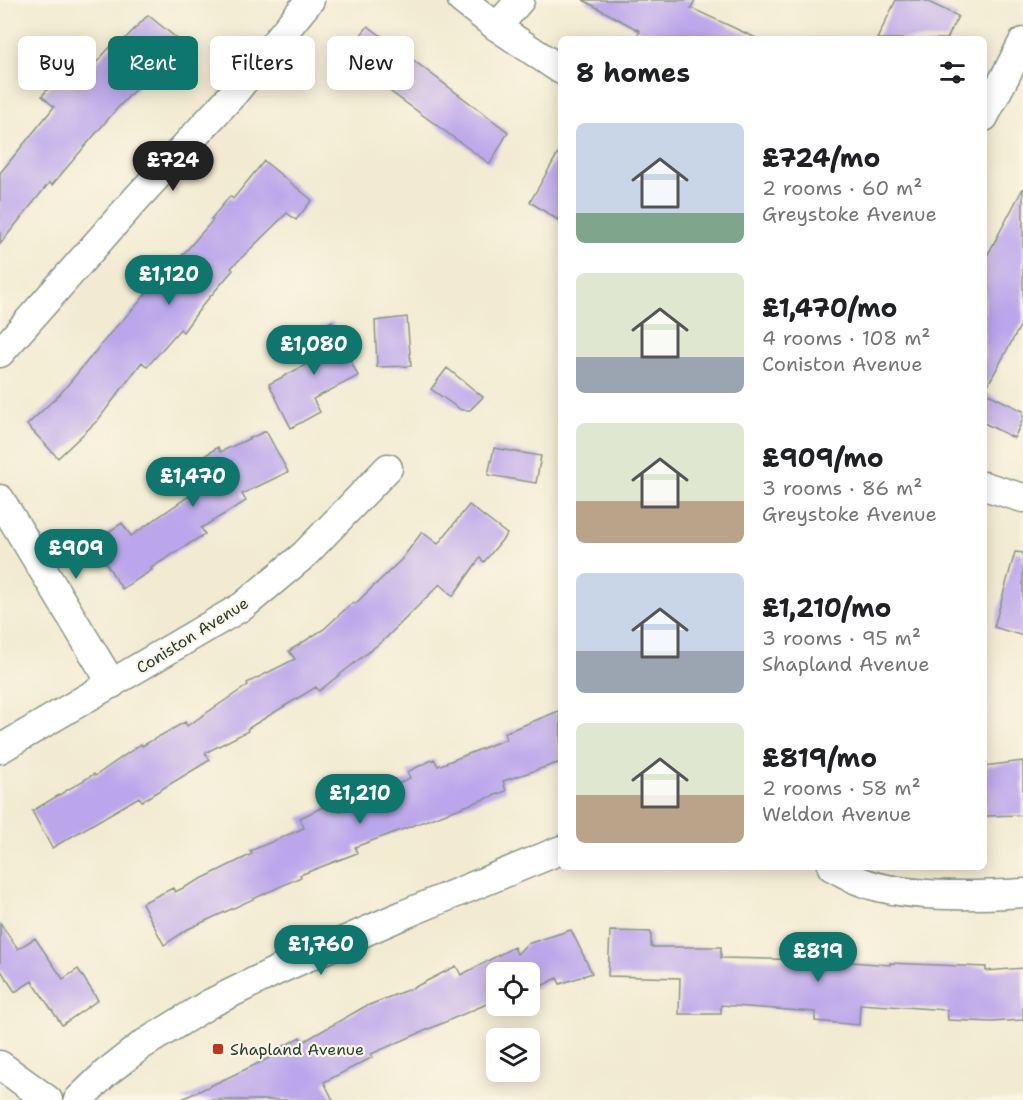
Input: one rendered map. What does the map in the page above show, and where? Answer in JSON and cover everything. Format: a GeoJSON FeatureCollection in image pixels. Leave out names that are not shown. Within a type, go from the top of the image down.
{"type":"FeatureCollection","features":[{"type":"Feature","properties":{"kind":"street"},"geometry":{"type":"LineString","coordinates":[[0,353],[136,199],[235,92],[310,0]]}},
{"type":"Feature","properties":{"kind":"street"},"geometry":{"type":"LineString","coordinates":[[462,0],[497,27],[558,68]]}},
{"type":"Feature","properties":{"kind":"street"},"geometry":{"type":"LineString","coordinates":[[497,27],[520,0]]}},
{"type":"Feature","properties":{"kind":"street"},"geometry":{"type":"LineString","coordinates":[[987,111],[1023,42]]}},
{"type":"Feature","properties":{"kind":"street","name":"Coniston Avenue"},"geometry":{"type":"LineString","coordinates":[[0,749],[243,606],[304,555],[388,468]]}},
{"type":"Feature","properties":{"kind":"street"},"geometry":{"type":"LineString","coordinates":[[987,487],[1023,498]]}},
{"type":"Feature","properties":{"kind":"street"},"geometry":{"type":"LineString","coordinates":[[0,499],[112,684]]}},
{"type":"Feature","properties":{"kind":"street"},"geometry":{"type":"LineString","coordinates":[[78,1100],[107,1072],[142,1045],[209,1004],[278,970],[405,914],[558,851]]}},
{"type":"Feature","properties":{"kind":"street"},"geometry":{"type":"LineString","coordinates":[[838,870],[859,881],[901,891],[941,895],[1023,893]]}},
{"type":"Feature","properties":{"kind":"street"},"geometry":{"type":"LineString","coordinates":[[0,1065],[48,1100]]}},
{"type":"Feature","properties":{"kind":"building"},"geometry":{"type":"Polygon","coordinates":[[[583,0],[695,0],[691,8],[752,36],[637,36],[640,31],[583,0]]]}},
{"type":"Feature","properties":{"kind":"building"},"geometry":{"type":"Polygon","coordinates":[[[896,0],[924,0],[958,16],[948,36],[878,36],[896,0]]]}},
{"type":"Feature","properties":{"kind":"building"},"geometry":{"type":"Polygon","coordinates":[[[148,15],[174,36],[128,36],[148,15]]]}},
{"type":"Feature","properties":{"kind":"building"},"geometry":{"type":"Polygon","coordinates":[[[368,26],[381,36],[360,36],[368,26]]]}},
{"type":"Feature","properties":{"kind":"building"},"geometry":{"type":"Polygon","coordinates":[[[108,49],[108,90],[134,90],[52,185],[49,183],[0,244],[0,173],[54,107],[42,96],[47,90],[96,90],[96,63],[108,49]]]}},
{"type":"Feature","properties":{"kind":"building"},"geometry":{"type":"Polygon","coordinates":[[[414,61],[508,132],[490,164],[388,90],[414,90],[414,61]]]}},
{"type":"Feature","properties":{"kind":"building"},"geometry":{"type":"Polygon","coordinates":[[[558,153],[558,220],[530,202],[558,153]]]}},
{"type":"Feature","properties":{"kind":"building"},"geometry":{"type":"Polygon","coordinates":[[[264,161],[312,200],[296,220],[287,213],[231,268],[233,270],[183,332],[180,329],[147,367],[142,362],[98,420],[58,458],[27,425],[61,393],[163,273],[165,275],[213,220],[211,219],[230,196],[233,199],[264,161]]]}},
{"type":"Feature","properties":{"kind":"building"},"geometry":{"type":"Polygon","coordinates":[[[1023,188],[1023,321],[987,387],[987,256],[1023,188]]]}},
{"type":"Feature","properties":{"kind":"building"},"geometry":{"type":"Polygon","coordinates":[[[407,317],[411,366],[377,367],[375,321],[407,317]]]}},
{"type":"Feature","properties":{"kind":"building"},"geometry":{"type":"Polygon","coordinates":[[[332,321],[358,376],[313,399],[320,412],[291,428],[269,384],[315,360],[302,337],[332,321]]]}},
{"type":"Feature","properties":{"kind":"building"},"geometry":{"type":"Polygon","coordinates":[[[447,368],[483,397],[470,410],[461,410],[431,389],[447,368]]]}},
{"type":"Feature","properties":{"kind":"building"},"geometry":{"type":"Polygon","coordinates":[[[987,393],[1023,411],[1023,419],[1014,438],[987,424],[987,393]]]}},
{"type":"Feature","properties":{"kind":"building"},"geometry":{"type":"Polygon","coordinates":[[[266,431],[288,472],[242,494],[246,501],[201,528],[205,534],[122,589],[93,542],[122,523],[131,536],[202,487],[189,466],[218,447],[220,452],[266,431]]]}},
{"type":"Feature","properties":{"kind":"building"},"geometry":{"type":"Polygon","coordinates":[[[494,448],[541,456],[536,483],[488,475],[494,448]]]}},
{"type":"Feature","properties":{"kind":"building"},"geometry":{"type":"Polygon","coordinates":[[[469,505],[507,534],[484,562],[480,558],[453,596],[440,584],[385,639],[319,691],[316,687],[247,729],[248,731],[205,753],[210,760],[142,801],[139,797],[52,848],[32,811],[94,774],[95,776],[141,744],[142,746],[185,722],[187,726],[248,685],[247,683],[295,659],[289,651],[324,629],[353,602],[355,604],[401,560],[422,532],[438,544],[469,505]]]}},
{"type":"Feature","properties":{"kind":"building"},"geometry":{"type":"Polygon","coordinates":[[[1015,552],[1023,553],[1023,636],[994,627],[1015,552]]]}},
{"type":"Feature","properties":{"kind":"building"},"geometry":{"type":"Polygon","coordinates":[[[558,711],[558,763],[503,781],[506,791],[355,847],[357,853],[300,875],[301,877],[188,929],[164,945],[142,903],[173,888],[175,892],[252,854],[250,851],[304,828],[300,818],[336,801],[340,811],[410,778],[407,772],[434,759],[438,766],[506,739],[504,733],[558,711]]]}},
{"type":"Feature","properties":{"kind":"building"},"geometry":{"type":"Polygon","coordinates":[[[1023,761],[1023,815],[987,816],[987,766],[1023,761]]]}},
{"type":"Feature","properties":{"kind":"building"},"geometry":{"type":"Polygon","coordinates":[[[0,923],[18,949],[35,938],[63,979],[78,969],[98,1000],[62,1025],[32,981],[15,992],[0,969],[0,923]]]}},
{"type":"Feature","properties":{"kind":"building"},"geometry":{"type":"Polygon","coordinates":[[[571,930],[592,973],[560,984],[557,978],[540,987],[540,962],[486,962],[486,1004],[371,1054],[373,1057],[324,1082],[333,1100],[180,1100],[274,1056],[272,1053],[300,1037],[303,1042],[364,1007],[415,987],[456,966],[461,975],[514,947],[517,954],[527,944],[571,930]]]}},
{"type":"Feature","properties":{"kind":"building"},"geometry":{"type":"Polygon","coordinates":[[[610,931],[651,932],[651,947],[721,947],[721,958],[986,967],[986,971],[1023,968],[1023,1020],[992,1022],[948,1020],[947,1010],[860,1004],[859,1025],[815,1021],[815,1012],[721,1005],[721,1014],[679,1014],[680,978],[608,976],[610,931]]]}},
{"type":"Feature","properties":{"kind":"place","name":"Shapland Avenue"},"geometry":{"type":"Point","coordinates":[218,1049]}}]}
